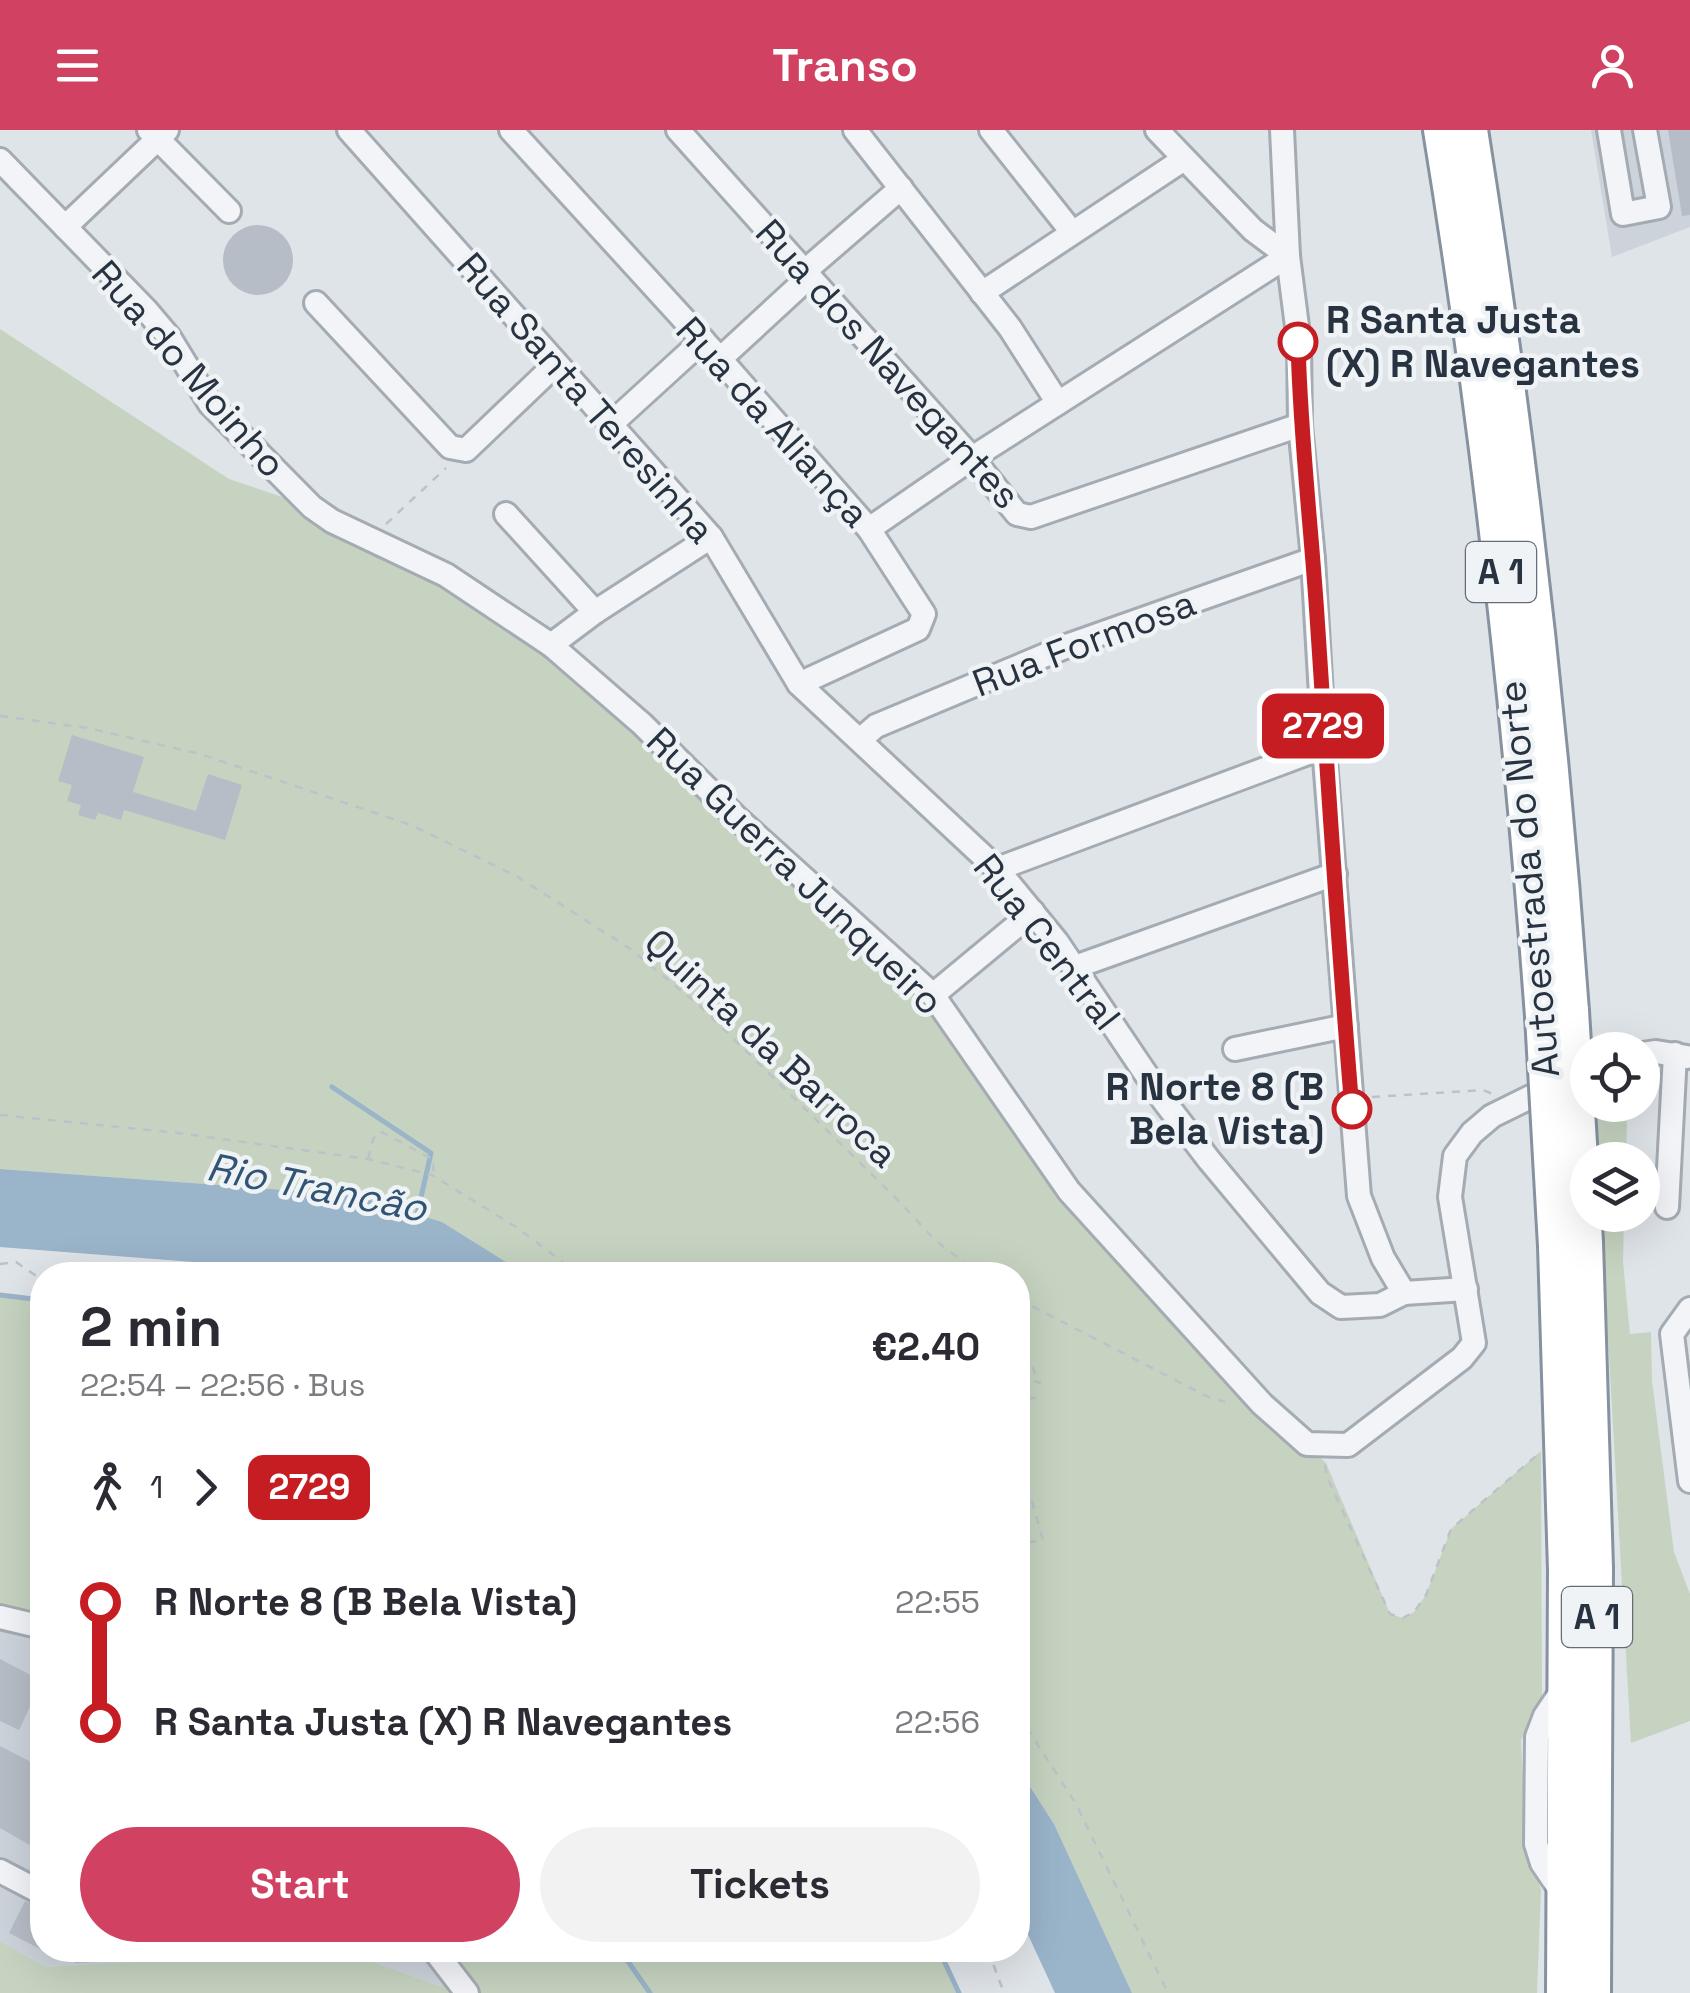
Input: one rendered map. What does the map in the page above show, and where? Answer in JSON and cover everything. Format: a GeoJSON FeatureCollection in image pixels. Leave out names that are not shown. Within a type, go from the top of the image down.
{"type":"FeatureCollection","features":[{"type":"Feature","properties":{"kind":"highway","name":"Autoestrada do Norte"},"geometry":{"type":"LineString","coordinates":[[1440,130],[1472,340],[1557,1014]]}},
{"type":"Feature","properties":{"kind":"highway","name":"Autoestrada do Norte"},"geometry":{"type":"LineString","coordinates":[[1472,130],[1539,636],[1570,1244],[1596,1606],[1594,1993]]}},
{"type":"Feature","properties":{"kind":"highway","name":"Autoestrada do Norte"},"geometry":{"type":"LineString","coordinates":[[1563,1993],[1570,1244]]}},
{"type":"Feature","properties":{"kind":"street","name":"Rua da Aliança"},"geometry":{"type":"LineString","coordinates":[[511,130],[720,358],[869,529],[924,614],[918,628],[799,684]]}},
{"type":"Feature","properties":{"kind":"street","name":"Rua dos Navegantes"},"geometry":{"type":"LineString","coordinates":[[678,130],[972,458],[1017,514],[1031,517],[1300,425]]}},
{"type":"Feature","properties":{"kind":"street"},"geometry":{"type":"LineString","coordinates":[[992,130],[1072,232]]}},
{"type":"Feature","properties":{"kind":"street"},"geometry":{"type":"LineString","coordinates":[[1157,130],[1253,230],[1288,256]]}},
{"type":"Feature","properties":{"kind":"street"},"geometry":{"type":"LineString","coordinates":[[1282,130],[1288,256],[1298,342],[1300,425],[1358,1196],[1383,1258],[1404,1293]]}},
{"type":"Feature","properties":{"kind":"street"},"geometry":{"type":"LineString","coordinates":[[1610,130],[1623,214],[1659,208],[1645,130]]}},
{"type":"Feature","properties":{"kind":"street"},"geometry":{"type":"LineString","coordinates":[[860,132],[1010,328],[1058,403]]}},
{"type":"Feature","properties":{"kind":"street"},"geometry":{"type":"LineString","coordinates":[[65,227],[158,133],[229,212]]}},
{"type":"Feature","properties":{"kind":"street","name":"Rua Santa Teresinha"},"geometry":{"type":"LineString","coordinates":[[359,133],[556,364],[712,537],[799,684]]}},
{"type":"Feature","properties":{"kind":"street"},"geometry":{"type":"LineString","coordinates":[[982,293],[1184,159]]}},
{"type":"Feature","properties":{"kind":"street","name":"Rua do Moinho"},"geometry":{"type":"LineString","coordinates":[[0,160],[169,337],[210,404],[232,430],[312,507],[332,522],[446,575],[551,645]]}},
{"type":"Feature","properties":{"kind":"street"},"geometry":{"type":"LineString","coordinates":[[720,358],[901,188]]}},
{"type":"Feature","properties":{"kind":"street"},"geometry":{"type":"LineString","coordinates":[[869,529],[972,458],[1288,256]]}},
{"type":"Feature","properties":{"kind":"street"},"geometry":{"type":"LineString","coordinates":[[316,304],[450,447],[466,450],[556,364]]}},
{"type":"Feature","properties":{"kind":"street"},"geometry":{"type":"LineString","coordinates":[[612,423],[703,340]]}},
{"type":"Feature","properties":{"kind":"street"},"geometry":{"type":"LineString","coordinates":[[506,514],[595,612]]}},
{"type":"Feature","properties":{"kind":"street"},"geometry":{"type":"LineString","coordinates":[[551,645],[712,537]]}},
{"type":"Feature","properties":{"kind":"street","name":"Rua Formosa"},"geometry":{"type":"LineString","coordinates":[[861,739],[876,726],[1072,644],[1313,559]]}},
{"type":"Feature","properties":{"kind":"street","name":"Rua Guerra Junqueiro"},"geometry":{"type":"LineString","coordinates":[[551,645],[642,724],[738,819],[933,995],[1068,1191],[1262,1404],[1307,1444],[1348,1445],[1462,1358],[1474,1343],[1466,1289]]}},
{"type":"Feature","properties":{"kind":"street","name":"Rua Central"},"geometry":{"type":"LineString","coordinates":[[799,684],[998,869],[1075,967],[1164,1101],[1320,1293],[1342,1308],[1380,1305],[1404,1293],[1466,1289]]}},
{"type":"Feature","properties":{"kind":"street"},"geometry":{"type":"LineString","coordinates":[[998,869],[1324,747]]}},
{"type":"Feature","properties":{"kind":"street"},"geometry":{"type":"LineString","coordinates":[[1075,967],[1335,874]]}},
{"type":"Feature","properties":{"kind":"street"},"geometry":{"type":"LineString","coordinates":[[933,995],[1034,912]]}},
{"type":"Feature","properties":{"kind":"street"},"geometry":{"type":"LineString","coordinates":[[1235,1048],[1346,1026]]}},
{"type":"Feature","properties":{"kind":"street"},"geometry":{"type":"LineString","coordinates":[[1667,1207],[1683,1056]]}},
{"type":"Feature","properties":{"kind":"street"},"geometry":{"type":"LineString","coordinates":[[1466,1289],[1450,1197],[1456,1156],[1472,1133],[1492,1116],[1570,1079]]}},
{"type":"Feature","properties":{"kind":"street"},"geometry":{"type":"LineString","coordinates":[[1690,1310],[1672,1334],[1690,1482]]}},
{"type":"Feature","properties":{"kind":"street"},"geometry":{"type":"LineString","coordinates":[[0,1618],[30,1624]]}},
{"type":"Feature","properties":{"kind":"street"},"geometry":{"type":"LineString","coordinates":[[0,1871],[30,1887]]}},
{"type":"Feature","properties":{"kind":"street"},"geometry":{"type":"LineString","coordinates":[[443,1962],[466,1993]]}},
{"type":"Feature","properties":{"kind":"path"},"geometry":{"type":"LineString","coordinates":[[370,539],[466,450]]}},
{"type":"Feature","properties":{"kind":"path","name":"Quinta da Barroca"},"geometry":{"type":"LineString","coordinates":[[0,716],[88,728],[200,754],[411,825],[518,876],[629,948],[702,1008],[934,1240],[963,1262]]}},
{"type":"Feature","properties":{"kind":"path"},"geometry":{"type":"LineString","coordinates":[[1351,1098],[1483,1090]]}},
{"type":"Feature","properties":{"kind":"path"},"geometry":{"type":"LineString","coordinates":[[0,1114],[368,1159],[432,1175],[519,1229],[563,1262]]}},
{"type":"Feature","properties":{"kind":"path"},"geometry":{"type":"LineString","coordinates":[[368,1159],[373,1139],[380,1131],[429,1159],[434,1165],[432,1175]]}},
{"type":"Feature","properties":{"kind":"path"},"geometry":{"type":"LineString","coordinates":[[0,1264],[16,1262],[30,1272]]}},
{"type":"Feature","properties":{"kind":"path"},"geometry":{"type":"LineString","coordinates":[[1030,1305],[1212,1399],[1249,1407],[1262,1404]]}},
{"type":"Feature","properties":{"kind":"path"},"geometry":{"type":"LineString","coordinates":[[1030,1363],[1040,1383],[1030,1380]]}},
{"type":"Feature","properties":{"kind":"path"},"geometry":{"type":"LineString","coordinates":[[1322,1444],[1327,1477],[1390,1614],[1402,1618],[1414,1612],[1426,1595],[1451,1530],[1541,1452]]}},
{"type":"Feature","properties":{"kind":"path"},"geometry":{"type":"LineString","coordinates":[[1030,1496],[1043,1540],[1030,1542]]}},
{"type":"Feature","properties":{"kind":"path"},"geometry":{"type":"LineString","coordinates":[[1030,1733],[1076,1804],[1168,1993]]}},
{"type":"Feature","properties":{"kind":"path"},"geometry":{"type":"LineString","coordinates":[[992,1962],[1004,1993]]}},
{"type":"Feature","properties":{"kind":"shaded area"},"geometry":{"type":"Polygon","coordinates":[[[1591,130],[1690,130],[1690,227],[1612,257],[1591,130]]]}},
{"type":"Feature","properties":{"kind":"shaded area"},"geometry":{"type":"Polygon","coordinates":[[[0,1628],[30,1636],[30,1958],[0,1941],[0,1628]]]}},
{"type":"Feature","properties":{"kind":"shaded area"},"geometry":{"type":"Polygon","coordinates":[[[37,1962],[144,1962],[46,1967],[37,1962]]]}},
{"type":"Feature","properties":{"kind":"shaded area"},"geometry":{"type":"Polygon","coordinates":[[[373,1962],[431,1962],[446,1980],[440,1986],[373,1962]]]}},
{"type":"Feature","properties":{"kind":"green space"},"geometry":{"type":"Polygon","coordinates":[[[0,329],[229,479],[312,507],[551,645],[933,995],[1069,1191],[1262,1404],[1326,1463],[1390,1614],[1403,1618],[1414,1612],[1426,1595],[1451,1529],[1541,1451],[1542,1699],[1521,1740],[1526,1841],[1541,1890],[1537,1993],[1132,1993],[1054,1824],[1030,1787],[1030,1262],[506,1262],[442,1222],[354,1195],[0,1169],[0,329]]]}},
{"type":"Feature","properties":{"kind":"green space"},"geometry":{"type":"Polygon","coordinates":[[[1597,1122],[1626,1122],[1626,1142],[1598,1142],[1597,1122]]]}},
{"type":"Feature","properties":{"kind":"green space"},"geometry":{"type":"Polygon","coordinates":[[[1602,1232],[1624,1232],[1630,1334],[1651,1332],[1652,1381],[1674,1552],[1690,1594],[1690,1721],[1631,1743],[1602,1232]]]}},
{"type":"Feature","properties":{"kind":"green space"},"geometry":{"type":"Polygon","coordinates":[[[0,1295],[30,1299],[30,1615],[0,1608],[0,1295]]]}},
{"type":"Feature","properties":{"kind":"green space"},"geometry":{"type":"Polygon","coordinates":[[[0,1941],[30,1958],[30,1962],[46,1967],[132,1962],[373,1962],[440,1986],[446,1980],[454,1993],[0,1993],[0,1941]]]}},
{"type":"Feature","properties":{"kind":"green space"},"geometry":{"type":"Polygon","coordinates":[[[459,1962],[945,1962],[959,1993],[478,1993],[459,1962]]]}},
{"type":"Feature","properties":{"kind":"water"},"geometry":{"type":"Polygon","coordinates":[[[0,1169],[354,1195],[442,1222],[506,1262],[193,1262],[0,1247],[0,1169]]]}},
{"type":"Feature","properties":{"kind":"water"},"geometry":{"type":"Polygon","coordinates":[[[1030,1787],[1054,1824],[1132,1993],[1055,1993],[1030,1939],[1030,1787]]]}},
{"type":"Feature","properties":{"kind":"building"},"geometry":{"type":"Polygon","coordinates":[[[1668,130],[1690,130],[1690,215],[1682,216],[1668,130]]]}},
{"type":"Feature","properties":{"kind":"building"},"geometry":{"type":"Polygon","coordinates":[[[258,225],[272,227],[283,235],[291,246],[291,274],[283,285],[272,293],[258,295],[244,293],[233,285],[225,274],[223,260],[225,246],[233,235],[244,227],[258,225]]]}},
{"type":"Feature","properties":{"kind":"building"},"geometry":{"type":"Polygon","coordinates":[[[72,735],[144,757],[133,792],[196,811],[208,774],[242,785],[225,840],[124,810],[121,820],[98,813],[95,820],[78,815],[81,805],[67,801],[72,785],[58,781],[72,735]]]}},
{"type":"Feature","properties":{"kind":"building"},"geometry":{"type":"Polygon","coordinates":[[[0,1659],[30,1675],[30,1707],[19,1730],[0,1721],[0,1659]]]}},
{"type":"Feature","properties":{"kind":"building"},"geometry":{"type":"Polygon","coordinates":[[[0,1746],[30,1761],[30,1845],[0,1828],[0,1746]]]}},
{"type":"Feature","properties":{"kind":"building"},"geometry":{"type":"Polygon","coordinates":[[[25,1901],[30,1903],[30,1944],[9,1933],[25,1901]]]}},
{"type":"Feature","properties":{"kind":"waterway","name":"Rio Trancão"},"geometry":{"type":"LineString","coordinates":[[332,1087],[431,1153],[417,1215]]}},
{"type":"Feature","properties":{"kind":"waterway"},"geometry":{"type":"LineString","coordinates":[[0,1295],[30,1299]]}},
{"type":"Feature","properties":{"kind":"waterway"},"geometry":{"type":"LineString","coordinates":[[628,1962],[650,1993]]}},
{"type":"Feature","properties":{"kind":"waterway"},"geometry":{"type":"LineString","coordinates":[[945,1962],[959,1993]]}},
{"type":"Feature","properties":{"kind":"bus line","name":"2729"},"geometry":{"type":"LineString","coordinates":[[1298,342],[1300,425],[1352,1109]]}},
{"type":"Feature","properties":{"kind":"place","name":"R Santa Justa (X) R Navegantes"},"geometry":{"type":"Point","coordinates":[1298,342]}},
{"type":"Feature","properties":{"kind":"place","name":"R Norte 8 (B Bela Vista)"},"geometry":{"type":"Point","coordinates":[1352,1109]}}]}
